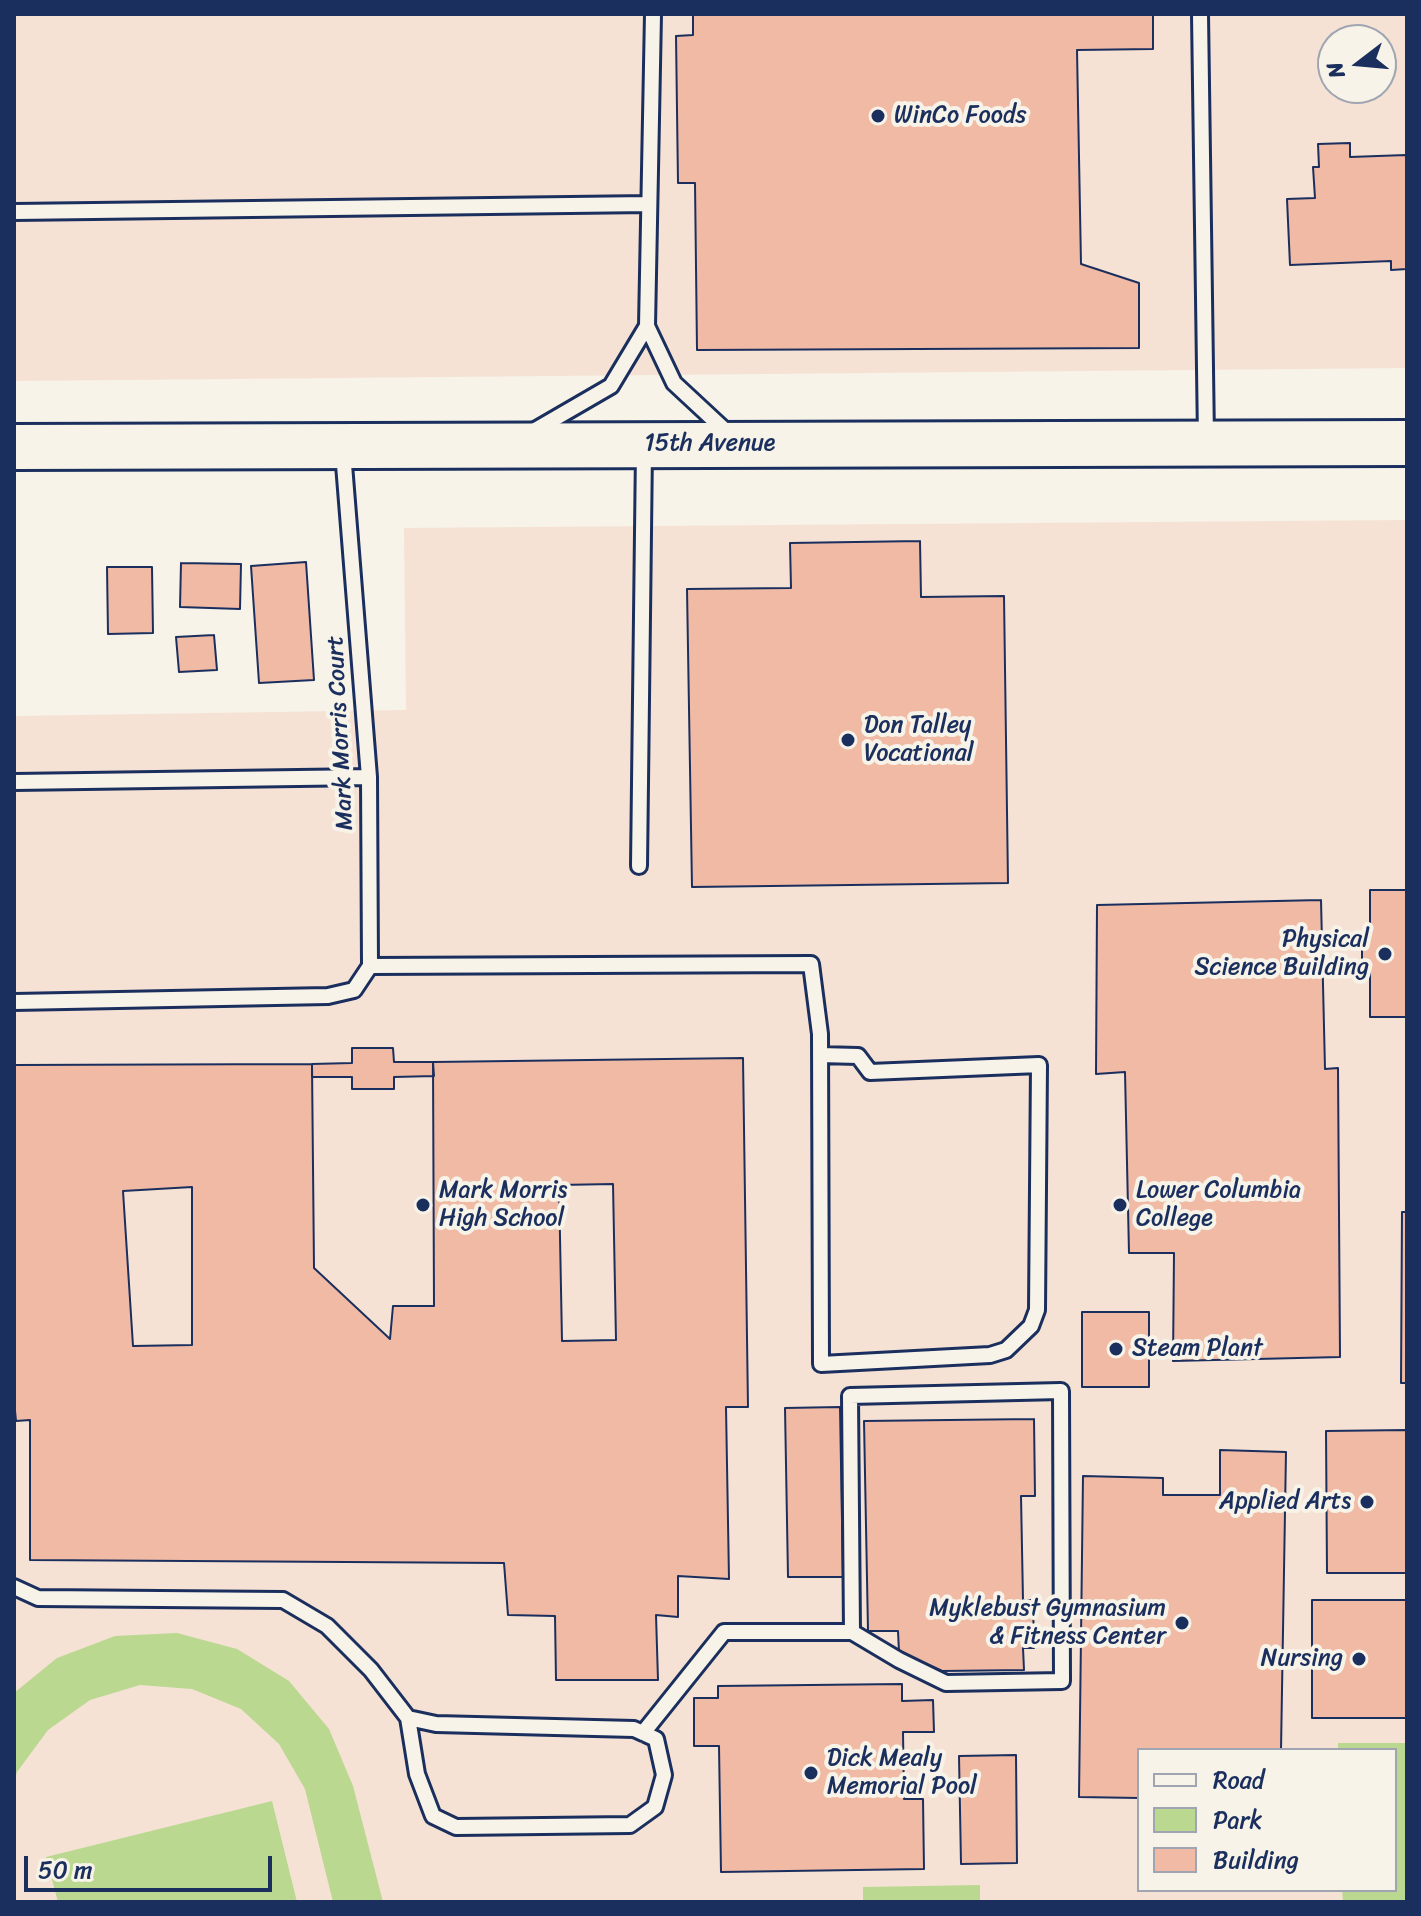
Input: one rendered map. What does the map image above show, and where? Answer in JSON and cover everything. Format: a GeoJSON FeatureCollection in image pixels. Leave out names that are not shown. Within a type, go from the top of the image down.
{"type":"FeatureCollection","features":[{"type":"Feature","properties":{"kind":"main road","name":"15th Avenue"},"geometry":{"type":"LineString","coordinates":[[14,447],[343,443],[1407,443]]}},
{"type":"Feature","properties":{"kind":"lane"},"geometry":{"type":"LineString","coordinates":[[653,14],[647,326],[674,383],[740,444]]}},
{"type":"Feature","properties":{"kind":"lane"},"geometry":{"type":"LineString","coordinates":[[1200,14],[1206,443]]}},
{"type":"Feature","properties":{"kind":"lane"},"geometry":{"type":"LineString","coordinates":[[14,212],[649,204]]}},
{"type":"Feature","properties":{"kind":"lane"},"geometry":{"type":"LineString","coordinates":[[511,443],[611,386],[647,326]]}},
{"type":"Feature","properties":{"kind":"lane","name":"Mark Morris Court"},"geometry":{"type":"LineString","coordinates":[[343,443],[369,777],[370,966]]}},
{"type":"Feature","properties":{"kind":"lane"},"geometry":{"type":"LineString","coordinates":[[639,866],[644,444]]}},
{"type":"Feature","properties":{"kind":"lane"},"geometry":{"type":"LineString","coordinates":[[14,782],[369,777]]}},
{"type":"Feature","properties":{"kind":"lane"},"geometry":{"type":"LineString","coordinates":[[14,1002],[328,996],[354,990],[370,966],[811,964],[820,1055],[821,1364],[990,1355],[1006,1350],[1026,1333],[1037,1310],[1039,1065],[870,1072],[858,1056],[820,1055]]}},
{"type":"Feature","properties":{"kind":"lane"},"geometry":{"type":"LineString","coordinates":[[643,1733],[724,1632],[852,1632],[946,1683],[1062,1681],[1061,1391],[850,1396],[852,1632]]}},
{"type":"Feature","properties":{"kind":"lane"},"geometry":{"type":"LineString","coordinates":[[14,1587],[38,1598],[283,1600],[327,1626],[371,1670],[408,1718],[417,1774],[433,1816],[456,1827],[630,1825],[655,1807],[664,1775],[656,1739],[634,1729],[436,1724],[408,1718]]}},
{"type":"Feature","properties":{"kind":"shaded area"},"geometry":{"type":"Polygon","coordinates":[[[14,14],[1407,14],[1407,368],[14,381],[14,14]]]}},
{"type":"Feature","properties":{"kind":"shaded area"},"geometry":{"type":"Polygon","coordinates":[[[1407,520],[1407,1902],[14,1902],[14,716],[406,710],[404,528],[1407,520]]]}},
{"type":"Feature","properties":{"kind":"green space"},"geometry":{"type":"Polygon","coordinates":[[[177,1633],[237,1649],[289,1681],[329,1729],[353,1786],[383,1902],[333,1902],[305,1789],[279,1744],[241,1709],[192,1689],[140,1685],[90,1700],[48,1730],[17,1772],[14,1782],[14,1693],[57,1658],[115,1636],[177,1633]]]}},
{"type":"Feature","properties":{"kind":"green space"},"geometry":{"type":"Polygon","coordinates":[[[1338,1743],[1407,1743],[1407,1902],[1343,1902],[1342,1892],[1397,1892],[1397,1748],[1338,1748],[1338,1743]]]}},
{"type":"Feature","properties":{"kind":"green space"},"geometry":{"type":"Polygon","coordinates":[[[272,1801],[297,1902],[58,1902],[46,1857],[272,1801]]]}},
{"type":"Feature","properties":{"kind":"green space"},"geometry":{"type":"Polygon","coordinates":[[[980,1885],[980,1902],[863,1902],[863,1887],[980,1885]]]}},
{"type":"Feature","properties":{"kind":"building","name":"WinCo Foods"},"geometry":{"type":"Polygon","coordinates":[[[693,14],[1153,14],[1153,49],[1077,50],[1081,264],[1139,283],[1139,348],[697,350],[695,183],[678,183],[676,36],[693,35],[693,14]]]}},
{"type":"Feature","properties":{"kind":"building"},"geometry":{"type":"Polygon","coordinates":[[[1350,143],[1350,157],[1406,155],[1407,269],[1391,270],[1391,261],[1290,265],[1287,199],[1315,198],[1313,167],[1319,167],[1318,144],[1350,143]]]}},
{"type":"Feature","properties":{"kind":"building","name":"Don Talley Vocational"},"geometry":{"type":"Polygon","coordinates":[[[920,541],[921,597],[1004,596],[1008,883],[692,887],[687,589],[791,588],[790,543],[920,541]]]}},
{"type":"Feature","properties":{"kind":"building"},"geometry":{"type":"Polygon","coordinates":[[[306,562],[314,680],[259,683],[251,566],[306,562]]]}},
{"type":"Feature","properties":{"kind":"building"},"geometry":{"type":"Polygon","coordinates":[[[181,563],[241,564],[240,609],[180,607],[181,563]]]}},
{"type":"Feature","properties":{"kind":"building"},"geometry":{"type":"Polygon","coordinates":[[[107,567],[152,567],[153,633],[108,634],[107,567]]]}},
{"type":"Feature","properties":{"kind":"building"},"geometry":{"type":"Polygon","coordinates":[[[214,635],[217,670],[179,672],[176,637],[214,635]]]}},
{"type":"Feature","properties":{"kind":"building","name":"Physical Science Building"},"geometry":{"type":"Polygon","coordinates":[[[1370,890],[1407,890],[1407,1017],[1370,1017],[1370,971],[1362,971],[1362,936],[1370,937],[1370,890]]]}},
{"type":"Feature","properties":{"kind":"building"},"geometry":{"type":"Polygon","coordinates":[[[1321,900],[1325,1069],[1338,1068],[1340,1357],[1173,1361],[1174,1253],[1129,1253],[1125,1072],[1096,1074],[1097,905],[1321,900]]]}},
{"type":"Feature","properties":{"kind":"building"},"geometry":{"type":"Polygon","coordinates":[[[352,1048],[393,1048],[394,1062],[433,1062],[434,1076],[394,1077],[394,1089],[352,1089],[352,1077],[312,1077],[312,1064],[352,1063],[352,1048]]]}},
{"type":"Feature","properties":{"kind":"building"},"geometry":{"type":"Polygon","coordinates":[[[743,1058],[748,1407],[726,1407],[729,1579],[678,1576],[678,1617],[656,1615],[658,1680],[556,1680],[555,1616],[508,1615],[504,1563],[30,1560],[30,1420],[16,1421],[14,1400],[14,1065],[312,1064],[314,1268],[390,1339],[393,1306],[434,1306],[433,1062],[743,1058]],[[613,1184],[559,1185],[562,1341],[616,1340],[613,1184]],[[192,1187],[123,1191],[133,1346],[192,1345],[192,1187]]]}},
{"type":"Feature","properties":{"kind":"building"},"geometry":{"type":"Polygon","coordinates":[[[1402,1212],[1407,1212],[1407,1383],[1401,1383],[1402,1212]]]}},
{"type":"Feature","properties":{"kind":"building","name":"Steam Plant"},"geometry":{"type":"Polygon","coordinates":[[[1082,1312],[1149,1312],[1149,1387],[1082,1387],[1082,1312]]]}},
{"type":"Feature","properties":{"kind":"building"},"geometry":{"type":"Polygon","coordinates":[[[840,1407],[843,1577],[788,1577],[785,1408],[840,1407]]]}},
{"type":"Feature","properties":{"kind":"building"},"geometry":{"type":"Polygon","coordinates":[[[1034,1419],[1035,1496],[1021,1496],[1023,1600],[1033,1600],[1034,1648],[1023,1648],[1024,1670],[942,1671],[899,1652],[898,1631],[868,1631],[864,1421],[1034,1419]]]}},
{"type":"Feature","properties":{"kind":"building","name":"Applied Arts"},"geometry":{"type":"Polygon","coordinates":[[[1407,1430],[1407,1573],[1327,1573],[1326,1431],[1407,1430]]]}},
{"type":"Feature","properties":{"kind":"building","name":"Myklebust Gymnasium & Fitness Center"},"geometry":{"type":"Polygon","coordinates":[[[1220,1450],[1286,1452],[1281,1748],[1137,1748],[1137,1798],[1079,1797],[1083,1476],[1163,1478],[1163,1495],[1220,1495],[1220,1450]]]}},
{"type":"Feature","properties":{"kind":"building","name":"Nursing"},"geometry":{"type":"Polygon","coordinates":[[[1312,1600],[1407,1600],[1407,1718],[1312,1718],[1312,1600]]]}},
{"type":"Feature","properties":{"kind":"building","name":"Dick Mealy Memorial Pool"},"geometry":{"type":"Polygon","coordinates":[[[902,1684],[902,1701],[933,1700],[934,1732],[903,1732],[904,1799],[923,1799],[924,1869],[721,1872],[719,1746],[694,1746],[694,1698],[718,1698],[718,1686],[902,1684]]]}},
{"type":"Feature","properties":{"kind":"building"},"geometry":{"type":"Polygon","coordinates":[[[1016,1755],[1017,1863],[961,1864],[959,1756],[1016,1755]]]}},
{"type":"Feature","properties":{"kind":"place","name":"WinCo Foods"},"geometry":{"type":"Point","coordinates":[878,116]}},
{"type":"Feature","properties":{"kind":"place","name":"Don Talley Vocational"},"geometry":{"type":"Point","coordinates":[848,740]}},
{"type":"Feature","properties":{"kind":"place","name":"Physical Science Building"},"geometry":{"type":"Point","coordinates":[1385,954]}},
{"type":"Feature","properties":{"kind":"place","name":"Mark Morris High School"},"geometry":{"type":"Point","coordinates":[423,1205]}},
{"type":"Feature","properties":{"kind":"place","name":"Lower Columbia College"},"geometry":{"type":"Point","coordinates":[1120,1205]}},
{"type":"Feature","properties":{"kind":"place","name":"Steam Plant"},"geometry":{"type":"Point","coordinates":[1116,1349]}},
{"type":"Feature","properties":{"kind":"place","name":"Applied Arts"},"geometry":{"type":"Point","coordinates":[1367,1502]}},
{"type":"Feature","properties":{"kind":"place","name":"Myklebust Gymnasium & Fitness Center"},"geometry":{"type":"Point","coordinates":[1182,1623]}},
{"type":"Feature","properties":{"kind":"place","name":"Nursing"},"geometry":{"type":"Point","coordinates":[1359,1659]}},
{"type":"Feature","properties":{"kind":"place","name":"Dick Mealy Memorial Pool"},"geometry":{"type":"Point","coordinates":[811,1773]}}]}
